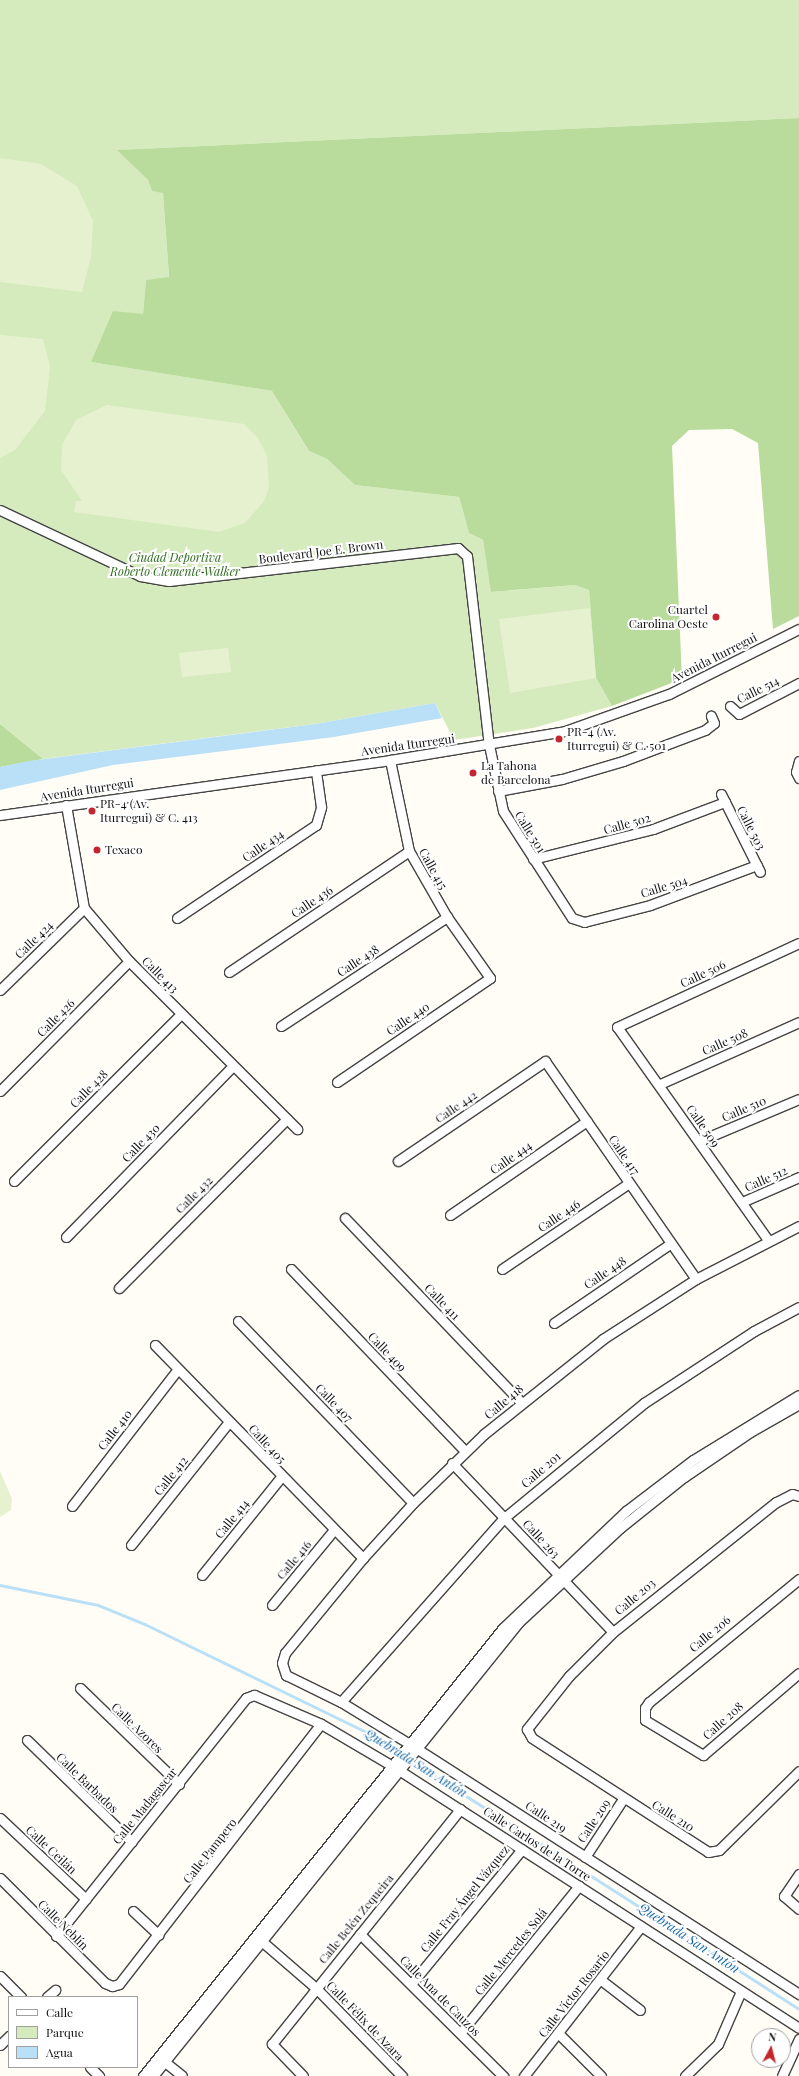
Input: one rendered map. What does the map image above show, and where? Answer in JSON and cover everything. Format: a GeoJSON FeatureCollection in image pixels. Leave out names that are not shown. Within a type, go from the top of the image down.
{"type":"FeatureCollection","features":[{"type":"Feature","properties":{"kind":"street","name":"Boulevard Joe E. Brown"},"geometry":{"type":"LineString","coordinates":[[0,510],[140,576],[169,581],[458,548],[467,556],[489,745]]}},
{"type":"Feature","properties":{"kind":"street","name":"Avenida Iturregui"},"geometry":{"type":"LineString","coordinates":[[0,815],[390,760],[489,745],[565,731],[618,714],[669,694],[799,629]]}},
{"type":"Feature","properties":{"kind":"street","name":"Calle 514"},"geometry":{"type":"LineString","coordinates":[[730,706],[739,714],[799,683]]}},
{"type":"Feature","properties":{"kind":"street"},"geometry":{"type":"LineString","coordinates":[[498,791],[562,779],[623,760],[705,730],[714,723],[711,716]]}},
{"type":"Feature","properties":{"kind":"street","name":"Calle 501"},"geometry":{"type":"LineString","coordinates":[[489,745],[503,812],[533,859],[576,921]]}},
{"type":"Feature","properties":{"kind":"street","name":"Calle 415"},"geometry":{"type":"LineString","coordinates":[[390,760],[409,851],[447,917],[488,976]]}},
{"type":"Feature","properties":{"kind":"street"},"geometry":{"type":"LineString","coordinates":[[798,763],[799,778]]}},
{"type":"Feature","properties":{"kind":"street","name":"Calle 434"},"geometry":{"type":"LineString","coordinates":[[177,918],[316,825],[321,811],[316,770]]}},
{"type":"Feature","properties":{"kind":"street","name":"Calle 502"},"geometry":{"type":"LineString","coordinates":[[533,859],[653,829],[723,798]]}},
{"type":"Feature","properties":{"kind":"street","name":"Calle 503"},"geometry":{"type":"LineString","coordinates":[[723,798],[758,868]]}},
{"type":"Feature","properties":{"kind":"street"},"geometry":{"type":"LineString","coordinates":[[66,805],[84,908]]}},
{"type":"Feature","properties":{"kind":"street","name":"Calle 436"},"geometry":{"type":"LineString","coordinates":[[229,972],[409,851]]}},
{"type":"Feature","properties":{"kind":"street","name":"Calle 504"},"geometry":{"type":"LineString","coordinates":[[576,921],[584,922],[650,904],[758,868]]}},
{"type":"Feature","properties":{"kind":"street","name":"Calle 413"},"geometry":{"type":"LineString","coordinates":[[84,908],[129,961],[297,1129]]}},
{"type":"Feature","properties":{"kind":"street","name":"Calle 424"},"geometry":{"type":"LineString","coordinates":[[0,990],[84,908]]}},
{"type":"Feature","properties":{"kind":"street","name":"Calle 438"},"geometry":{"type":"LineString","coordinates":[[281,1026],[447,917]]}},
{"type":"Feature","properties":{"kind":"street","name":"Calle 506"},"geometry":{"type":"LineString","coordinates":[[617,1026],[799,943]]}},
{"type":"Feature","properties":{"kind":"street","name":"Calle 426"},"geometry":{"type":"LineString","coordinates":[[0,1091],[129,961]]}},
{"type":"Feature","properties":{"kind":"street","name":"Calle 440"},"geometry":{"type":"LineString","coordinates":[[337,1082],[490,978],[488,976]]}},
{"type":"Feature","properties":{"kind":"street","name":"Calle 428"},"geometry":{"type":"LineString","coordinates":[[14,1180],[181,1014]]}},
{"type":"Feature","properties":{"kind":"street","name":"Calle 508"},"geometry":{"type":"LineString","coordinates":[[660,1084],[799,1022]]}},
{"type":"Feature","properties":{"kind":"street","name":"Calle 509"},"geometry":{"type":"LineString","coordinates":[[617,1026],[660,1084],[768,1240]]}},
{"type":"Feature","properties":{"kind":"street","name":"Calle 417"},"geometry":{"type":"LineString","coordinates":[[527,1073],[545,1061],[670,1244],[696,1279]]}},
{"type":"Feature","properties":{"kind":"street","name":"Calle 430"},"geometry":{"type":"LineString","coordinates":[[66,1237],[233,1066]]}},
{"type":"Feature","properties":{"kind":"street","name":"Calle 442"},"geometry":{"type":"LineString","coordinates":[[398,1161],[527,1073]]}},
{"type":"Feature","properties":{"kind":"street","name":"Calle 510"},"geometry":{"type":"LineString","coordinates":[[699,1142],[799,1099]]}},
{"type":"Feature","properties":{"kind":"street","name":"Calle 432"},"geometry":{"type":"LineString","coordinates":[[118,1288],[287,1119]]}},
{"type":"Feature","properties":{"kind":"street","name":"Calle 444"},"geometry":{"type":"LineString","coordinates":[[450,1215],[587,1121]]}},
{"type":"Feature","properties":{"kind":"street","name":"Calle 512"},"geometry":{"type":"LineString","coordinates":[[742,1202],[799,1177]]}},
{"type":"Feature","properties":{"kind":"street","name":"Calle 446"},"geometry":{"type":"LineString","coordinates":[[502,1269],[629,1183]]}},
{"type":"Feature","properties":{"kind":"street","name":"Calle 411"},"geometry":{"type":"LineString","coordinates":[[345,1218],[522,1403]]}},
{"type":"Feature","properties":{"kind":"street","name":"Calle 418"},"geometry":{"type":"LineString","coordinates":[[282,1663],[285,1653],[363,1558],[413,1503],[465,1451],[522,1403],[603,1339],[696,1279],[768,1240],[799,1226]]}},
{"type":"Feature","properties":{"kind":"street","name":"Calle 448"},"geometry":{"type":"LineString","coordinates":[[554,1323],[670,1244]]}},
{"type":"Feature","properties":{"kind":"street","name":"Calle 409"},"geometry":{"type":"LineString","coordinates":[[291,1269],[465,1451]]}},
{"type":"Feature","properties":{"kind":"street","name":"Calle 201"},"geometry":{"type":"LineString","coordinates":[[341,1702],[504,1518],[644,1403],[742,1339],[799,1307]]}},
{"type":"Feature","properties":{"kind":"street","name":"Calle 407"},"geometry":{"type":"LineString","coordinates":[[238,1321],[413,1503]]}},
{"type":"Feature","properties":{"kind":"street","name":"Calle 405"},"geometry":{"type":"LineString","coordinates":[[155,1345],[177,1370],[333,1531],[363,1558]]}},
{"type":"Feature","properties":{"kind":"street","name":"Calle 410"},"geometry":{"type":"LineString","coordinates":[[72,1506],[177,1370]]}},
{"type":"Feature","properties":{"kind":"street"},"geometry":{"type":"LineString","coordinates":[[143,2076],[162,2059],[412,1746],[508,1634],[560,1577],[626,1512],[687,1465],[799,1395]]}},
{"type":"Feature","properties":{"kind":"street"},"geometry":{"type":"LineString","coordinates":[[560,1577],[684,1477],[750,1432],[799,1404]]}},
{"type":"Feature","properties":{"kind":"street","name":"Calle 412"},"geometry":{"type":"LineString","coordinates":[[130,1545],[229,1422]]}},
{"type":"Feature","properties":{"kind":"street","name":"Calle 263"},"geometry":{"type":"LineString","coordinates":[[452,1463],[612,1632]]}},
{"type":"Feature","properties":{"kind":"street","name":"Calle 414"},"geometry":{"type":"LineString","coordinates":[[202,1575],[281,1477]]}},
{"type":"Feature","properties":{"kind":"street","name":"Calle 203"},"geometry":{"type":"LineString","coordinates":[[527,1729],[569,1676],[612,1632],[776,1502],[792,1494],[799,1496]]}},
{"type":"Feature","properties":{"kind":"street","name":"Calle 416"},"geometry":{"type":"LineString","coordinates":[[272,1605],[333,1531]]}},
{"type":"Feature","properties":{"kind":"street","name":"Calle 206"},"geometry":{"type":"LineString","coordinates":[[644,1714],[649,1702],[799,1579]]}},
{"type":"Feature","properties":{"kind":"street","name":"Calle 219"},"geometry":{"type":"LineString","coordinates":[[282,1663],[286,1675],[341,1702],[412,1746],[799,1994]]}},
{"type":"Feature","properties":{"kind":"street","name":"Calle 208"},"geometry":{"type":"LineString","coordinates":[[644,1714],[648,1723],[703,1755],[799,1673]]}},
{"type":"Feature","properties":{"kind":"street","name":"Calle Azores"},"geometry":{"type":"LineString","coordinates":[[80,1688],[179,1784]]}},
{"type":"Feature","properties":{"kind":"street","name":"Calle Madagascar"},"geometry":{"type":"LineString","coordinates":[[56,1936],[179,1784],[246,1698],[254,1695]]}},
{"type":"Feature","properties":{"kind":"street","name":"Calle Carlos de la Torre"},"geometry":{"type":"LineString","coordinates":[[254,1695],[321,1724],[395,1768],[799,2028]]}},
{"type":"Feature","properties":{"kind":"street","name":"Calle Pampero"},"geometry":{"type":"LineString","coordinates":[[112,1986],[119,1984],[159,1935],[321,1724]]}},
{"type":"Feature","properties":{"kind":"street","name":"Calle 210"},"geometry":{"type":"LineString","coordinates":[[527,1729],[532,1738],[623,1799],[708,1852],[719,1850],[799,1771]]}},
{"type":"Feature","properties":{"kind":"street","name":"Calle Barbados"},"geometry":{"type":"LineString","coordinates":[[27,1740],[132,1842]]}},
{"type":"Feature","properties":{"kind":"street","name":"Calle 209"},"geometry":{"type":"LineString","coordinates":[[585,1857],[623,1799]]}},
{"type":"Feature","properties":{"kind":"street","name":"Calle Belén Zequeira"},"geometry":{"type":"LineString","coordinates":[[303,2076],[272,2044],[460,1809]]}},
{"type":"Feature","properties":{"kind":"street","name":"Calle Ceilán"},"geometry":{"type":"LineString","coordinates":[[0,1818],[86,1899]]}},
{"type":"Feature","properties":{"kind":"street","name":"Calle Fray Ángel Vázquez"},"geometry":{"type":"LineString","coordinates":[[412,1983],[522,1849]]}},
{"type":"Feature","properties":{"kind":"street"},"geometry":{"type":"LineString","coordinates":[[799,1874],[784,1896],[799,1909]]}},
{"type":"Feature","properties":{"kind":"street","name":"Calle Neblín"},"geometry":{"type":"LineString","coordinates":[[0,1878],[56,1936],[112,1986]]}},
{"type":"Feature","properties":{"kind":"street","name":"Calle Mercedes Solá"},"geometry":{"type":"LineString","coordinates":[[461,2032],[579,1886]]}},
{"type":"Feature","properties":{"kind":"street"},"geometry":{"type":"LineString","coordinates":[[133,1911],[159,1935]]}},
{"type":"Feature","properties":{"kind":"street","name":"Calle Víctor Rosario"},"geometry":{"type":"LineString","coordinates":[[524,2076],[642,1926]]}},
{"type":"Feature","properties":{"kind":"street","name":"Calle Ana de Cauzos"},"geometry":{"type":"LineString","coordinates":[[360,1934],[412,1983],[503,2076]]}},
{"type":"Feature","properties":{"kind":"street","name":"Calle Félix de Azara"},"geometry":{"type":"LineString","coordinates":[[259,1938],[316,1988],[402,2076]]}},
{"type":"Feature","properties":{"kind":"street"},"geometry":{"type":"LineString","coordinates":[[0,1976],[20,1996]]}},
{"type":"Feature","properties":{"kind":"street"},"geometry":{"type":"LineString","coordinates":[[601,1980],[640,2010]]}},
{"type":"Feature","properties":{"kind":"street"},"geometry":{"type":"LineString","coordinates":[[49,1996],[55,1990]]}},
{"type":"Feature","properties":{"kind":"street"},"geometry":{"type":"LineString","coordinates":[[685,2076],[718,2044],[741,1991]]}},
{"type":"Feature","properties":{"kind":"street"},"geometry":{"type":"LineString","coordinates":[[558,2033],[602,2076]]}},
{"type":"Feature","properties":{"kind":"street"},"geometry":{"type":"LineString","coordinates":[[0,2045],[8,2037]]}},
{"type":"Feature","properties":{"kind":"street"},"geometry":{"type":"LineString","coordinates":[[782,2076],[799,2039]]}},
{"type":"Feature","properties":{"kind":"street"},"geometry":{"type":"LineString","coordinates":[[153,2076],[162,2059]]}},
{"type":"Feature","properties":{"kind":"street"},"geometry":{"type":"LineString","coordinates":[[162,2059],[182,2076]]}},
{"type":"Feature","properties":{"kind":"street"},"geometry":{"type":"LineString","coordinates":[[91,2068],[99,2076]]}},
{"type":"Feature","properties":{"kind":"green space","name":"Ciudad Deportiva Roberto Clemente Walker"},"geometry":{"type":"Polygon","coordinates":[[[0,0],[799,0],[799,118],[118,150],[148,180],[152,191],[163,192],[169,278],[146,280],[143,314],[91,362],[272,391],[309,451],[327,459],[355,485],[459,497],[469,533],[483,540],[492,592],[575,585],[589,590],[596,678],[612,706],[533,728],[454,740],[435,703],[315,724],[43,759],[0,724],[0,0]]]}},
{"type":"Feature","properties":{"kind":"green space"},"geometry":{"type":"Polygon","coordinates":[[[799,118],[799,616],[773,629],[758,443],[732,429],[689,430],[672,446],[682,679],[612,706],[596,678],[589,590],[575,585],[491,592],[483,540],[469,533],[459,497],[355,485],[327,459],[309,451],[272,391],[91,362],[113,311],[143,314],[146,280],[169,277],[163,193],[152,191],[148,180],[117,150],[799,118]]]}},
{"type":"Feature","properties":{"kind":"green space"},"geometry":{"type":"Polygon","coordinates":[[[0,158],[41,164],[77,186],[93,221],[91,257],[82,292],[0,282],[0,158]]]}},
{"type":"Feature","properties":{"kind":"green space"},"geometry":{"type":"Polygon","coordinates":[[[0,335],[43,339],[50,367],[45,411],[15,450],[0,458],[0,335]]]}},
{"type":"Feature","properties":{"kind":"green space"},"geometry":{"type":"Polygon","coordinates":[[[107,405],[244,424],[258,438],[267,456],[269,488],[264,501],[245,523],[219,532],[74,512],[76,501],[82,501],[61,470],[62,445],[76,420],[107,405]]]}},
{"type":"Feature","properties":{"kind":"green space"},"geometry":{"type":"Polygon","coordinates":[[[590,608],[596,678],[510,693],[499,619],[590,608]]]}},
{"type":"Feature","properties":{"kind":"green space"},"geometry":{"type":"Polygon","coordinates":[[[228,648],[231,672],[182,677],[179,653],[228,648]]]}},
{"type":"Feature","properties":{"kind":"green space"},"geometry":{"type":"Polygon","coordinates":[[[0,724],[43,759],[0,767],[0,724]]]}},
{"type":"Feature","properties":{"kind":"green space"},"geometry":{"type":"Polygon","coordinates":[[[0,1471],[12,1499],[11,1510],[0,1517],[0,1471]]]}},
{"type":"Feature","properties":{"kind":"water"},"geometry":{"type":"Polygon","coordinates":[[[435,703],[442,718],[334,737],[113,765],[0,790],[0,767],[29,761],[315,724],[435,703]]]}},
{"type":"Feature","properties":{"kind":"waterway","name":"Quebrada San Antón"},"geometry":{"type":"LineString","coordinates":[[0,1585],[98,1605],[145,1624],[371,1734],[399,1753]]}},
{"type":"Feature","properties":{"kind":"waterway","name":"Quebrada San Antón"},"geometry":{"type":"LineString","coordinates":[[410,1760],[799,2009]]}},
{"type":"Feature","properties":{"kind":"place","name":"Cuartel Carolina Oeste"},"geometry":{"type":"Point","coordinates":[716,617]}},
{"type":"Feature","properties":{"kind":"place","name":"PR-4 (Av. Iturregui) & C. 501"},"geometry":{"type":"Point","coordinates":[559,739]}},
{"type":"Feature","properties":{"kind":"place","name":"La Tahona de Barcelona"},"geometry":{"type":"Point","coordinates":[473,773]}},
{"type":"Feature","properties":{"kind":"place","name":"PR-4 (Av. Iturregui) & C. 413"},"geometry":{"type":"Point","coordinates":[92,811]}},
{"type":"Feature","properties":{"kind":"place","name":"Texaco"},"geometry":{"type":"Point","coordinates":[97,850]}}]}
